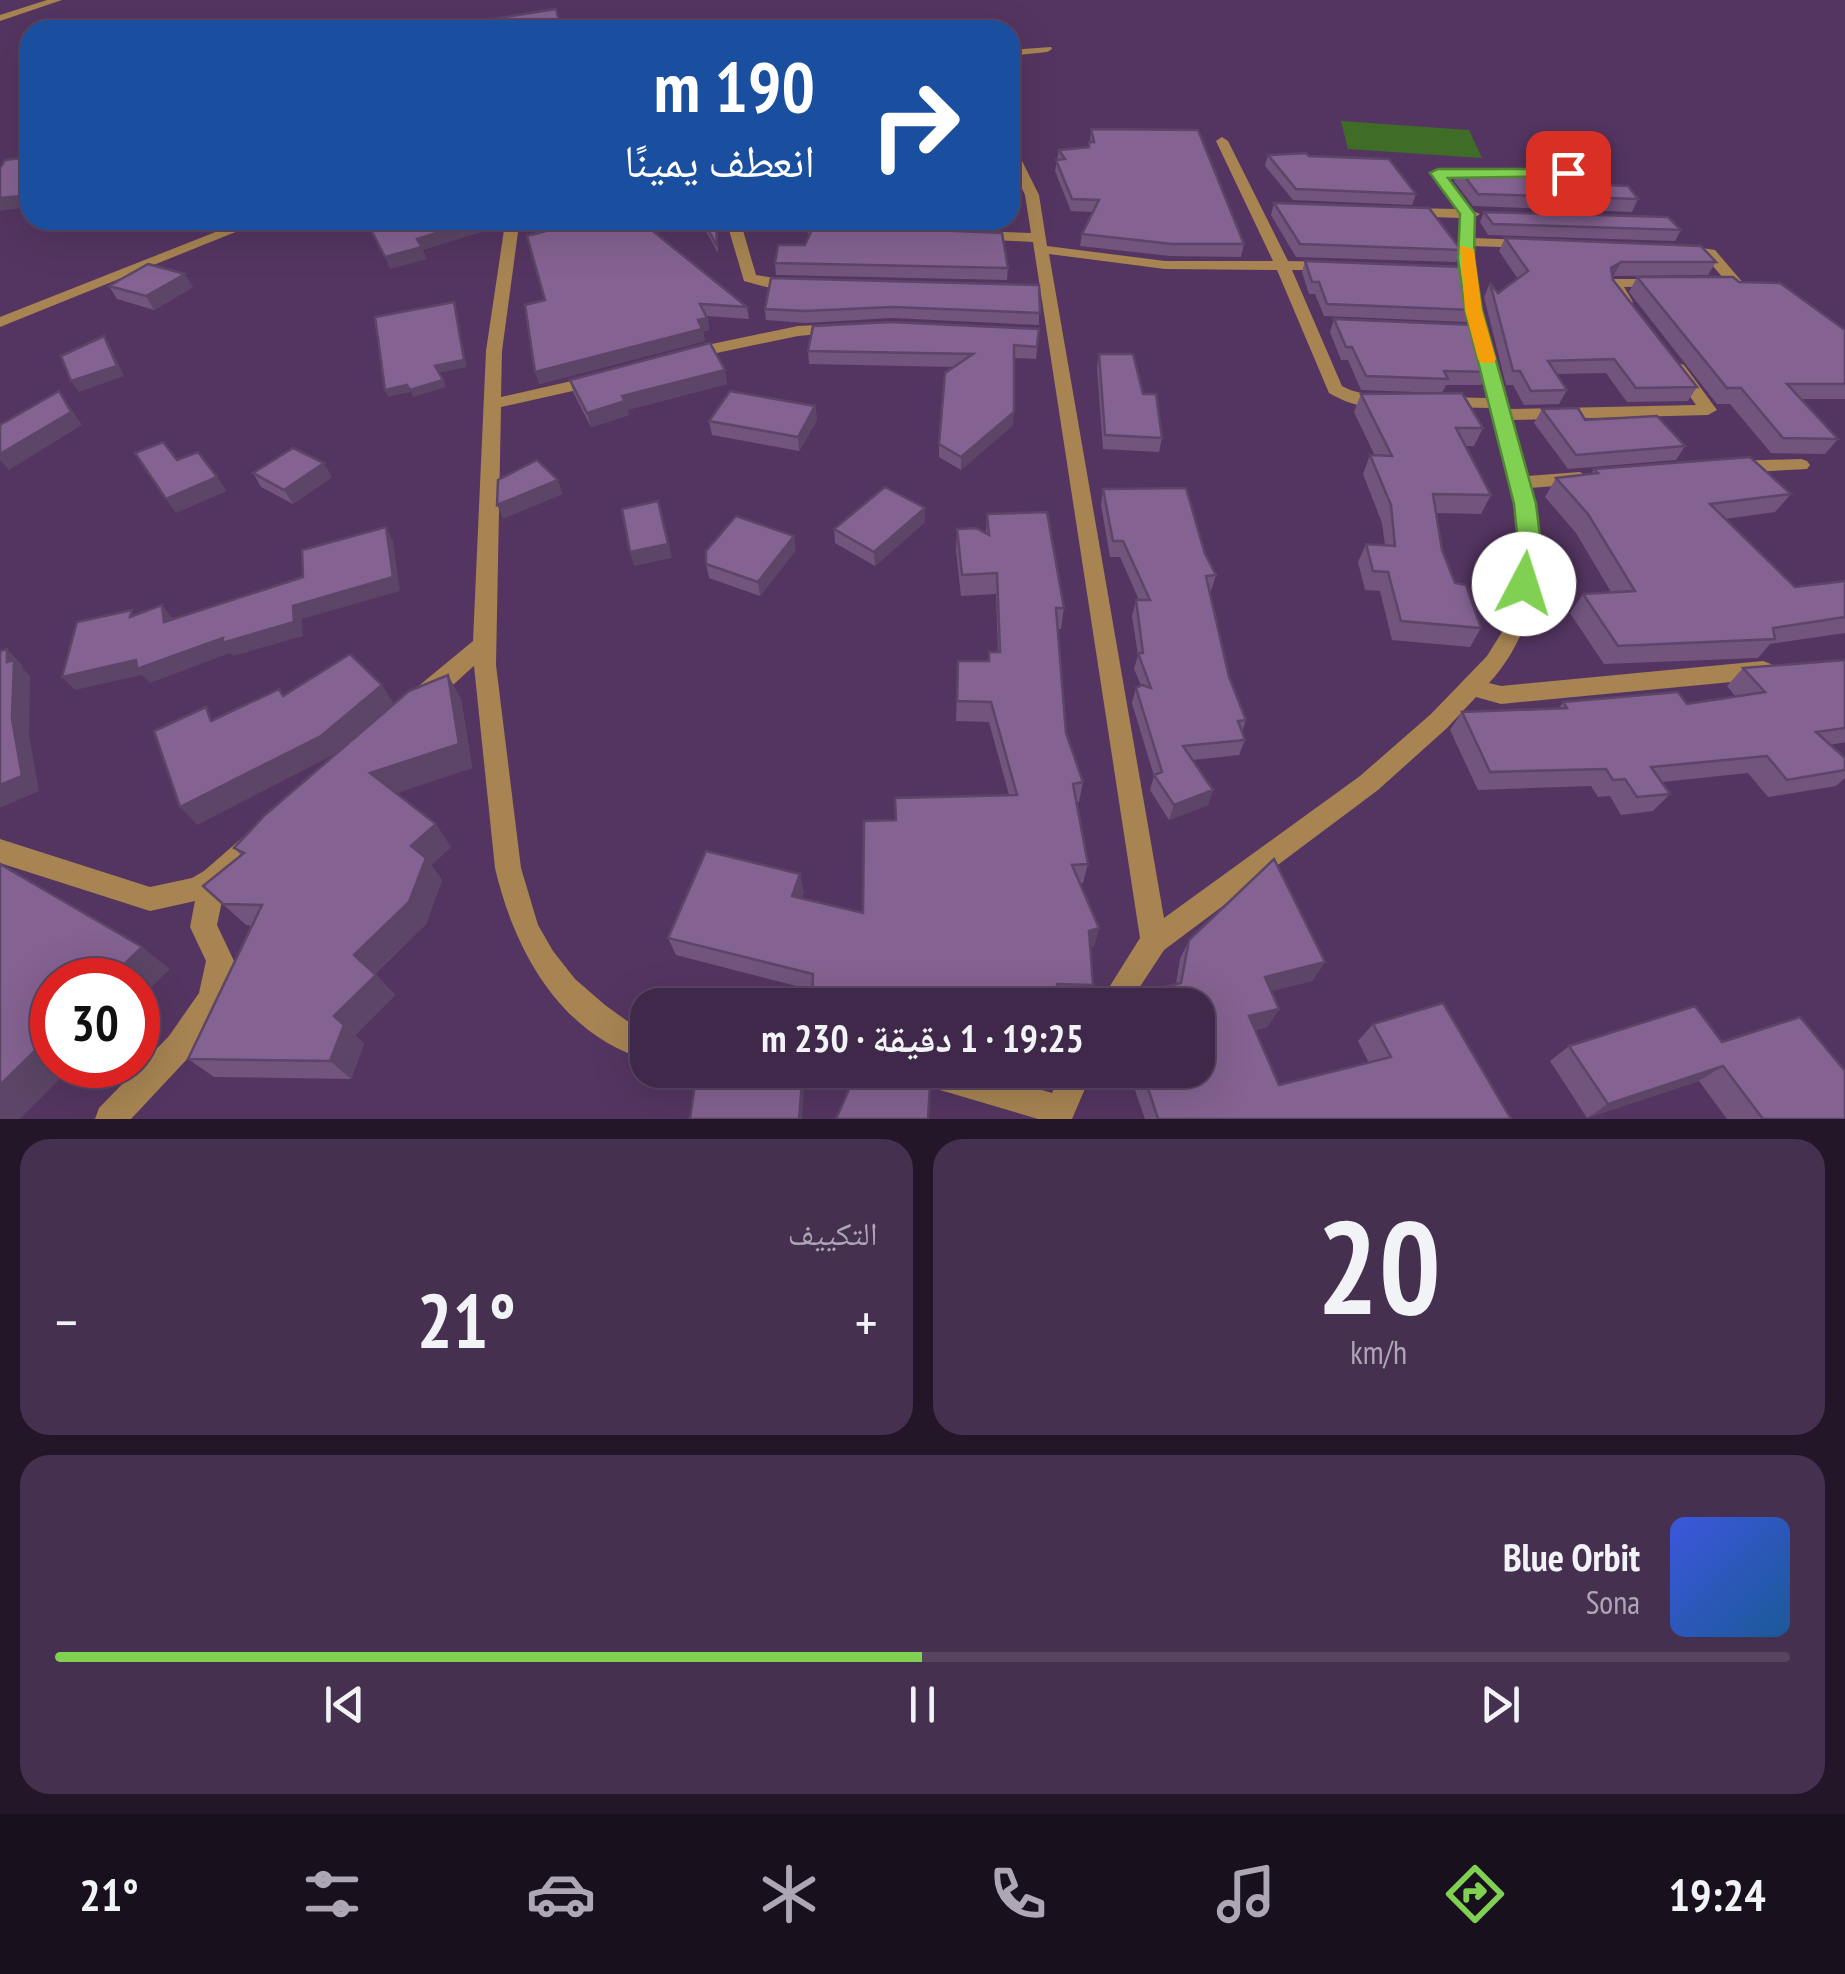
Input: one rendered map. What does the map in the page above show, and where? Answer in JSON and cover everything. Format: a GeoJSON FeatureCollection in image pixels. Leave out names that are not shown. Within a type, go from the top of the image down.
{"type":"FeatureCollection","features":[{"type":"Feature","properties":{"kind":"street"},"geometry":{"type":"LineString","coordinates":[[0,8],[41,0]]}},
{"type":"Feature","properties":{"kind":"street"},"geometry":{"type":"LineString","coordinates":[[0,18],[57,0]]}},
{"type":"Feature","properties":{"kind":"street"},"geometry":{"type":"LineString","coordinates":[[1020,52],[1047,48]]}},
{"type":"Feature","properties":{"kind":"street"},"geometry":{"type":"LineString","coordinates":[[1222,141],[1341,396],[1408,402]]}},
{"type":"Feature","properties":{"kind":"street"},"geometry":{"type":"LineString","coordinates":[[1020,171],[1032,195],[1039,243],[1037,289],[1044,334],[1154,941]]}},
{"type":"Feature","properties":{"kind":"street"},"geometry":{"type":"LineString","coordinates":[[1123,988],[1154,941],[1369,783],[1439,721],[1495,662],[1517,625],[1530,544],[1468,271],[1468,214],[1438,173],[1512,173]]}},
{"type":"Feature","properties":{"kind":"street"},"geometry":{"type":"LineString","coordinates":[[1254,207],[1274,207]]}},
{"type":"Feature","properties":{"kind":"street"},"geometry":{"type":"LineString","coordinates":[[1390,212],[1486,215]]}},
{"type":"Feature","properties":{"kind":"street"},"geometry":{"type":"LineString","coordinates":[[0,322],[233,230]]}},
{"type":"Feature","properties":{"kind":"street"},"geometry":{"type":"LineString","coordinates":[[511,230],[494,351],[486,607],[481,647],[509,883],[530,942],[561,989],[630,1042]]}},
{"type":"Feature","properties":{"kind":"street"},"geometry":{"type":"LineString","coordinates":[[735,230],[750,278],[770,284],[810,285]]}},
{"type":"Feature","properties":{"kind":"street"},"geometry":{"type":"LineString","coordinates":[[960,234],[1166,265],[1349,266]]}},
{"type":"Feature","properties":{"kind":"street"},"geometry":{"type":"LineString","coordinates":[[1466,242],[1543,244]]}},
{"type":"Feature","properties":{"kind":"street"},"geometry":{"type":"LineString","coordinates":[[1658,248],[1710,253],[1737,284],[1704,284]]}},
{"type":"Feature","properties":{"kind":"street"},"geometry":{"type":"LineString","coordinates":[[1448,270],[1468,271]]}},
{"type":"Feature","properties":{"kind":"street"},"geometry":{"type":"LineString","coordinates":[[1637,317],[1614,283],[1670,283]]}},
{"type":"Feature","properties":{"kind":"street"},"geometry":{"type":"LineString","coordinates":[[1307,323],[1326,324]]}},
{"type":"Feature","properties":{"kind":"street"},"geometry":{"type":"LineString","coordinates":[[668,360],[798,331],[862,329]]}},
{"type":"Feature","properties":{"kind":"street"},"geometry":{"type":"LineString","coordinates":[[1460,330],[1480,332]]}},
{"type":"Feature","properties":{"kind":"street"},"geometry":{"type":"LineString","coordinates":[[1426,402],[1500,409],[1708,410],[1672,361]]}},
{"type":"Feature","properties":{"kind":"street"},"geometry":{"type":"LineString","coordinates":[[493,404],[613,376]]}},
{"type":"Feature","properties":{"kind":"street"},"geometry":{"type":"LineString","coordinates":[[1713,468],[1801,465]]}},
{"type":"Feature","properties":{"kind":"street"},"geometry":{"type":"LineString","coordinates":[[1518,483],[1597,477]]}},
{"type":"Feature","properties":{"kind":"street"},"geometry":{"type":"LineString","coordinates":[[409,707],[481,647]]}},
{"type":"Feature","properties":{"kind":"street"},"geometry":{"type":"LineString","coordinates":[[1471,687],[1501,694],[1788,667]]}},
{"type":"Feature","properties":{"kind":"street"},"geometry":{"type":"LineString","coordinates":[[0,851],[150,899],[213,880],[282,818]]}},
{"type":"Feature","properties":{"kind":"street"},"geometry":{"type":"LineString","coordinates":[[110,1119],[192,1030],[215,990],[221,959],[203,927],[213,880]]}},
{"type":"Feature","properties":{"kind":"street"},"geometry":{"type":"LineString","coordinates":[[978,1088],[1057,1114],[1069,1088]]}},
{"type":"Feature","properties":{"kind":"green space"},"geometry":{"type":"Polygon","coordinates":[[[1341,121],[1469,130],[1482,158],[1348,149],[1341,121]]]}},
{"type":"Feature","properties":{"kind":"building"},"geometry":{"type":"Polygon","coordinates":[[[556,9],[559,20],[486,20],[556,9]]]}},
{"type":"Feature","properties":{"kind":"building"},"geometry":{"type":"Polygon","coordinates":[[[1091,129],[1198,130],[1244,244],[1172,244],[1082,234],[1099,200],[1072,199],[1056,160],[1065,159],[1059,150],[1089,147],[1089,142],[1094,142],[1091,129]]]}},
{"type":"Feature","properties":{"kind":"building"},"geometry":{"type":"Polygon","coordinates":[[[1306,153],[1389,159],[1416,194],[1296,189],[1268,155],[1306,153]]]}},
{"type":"Feature","properties":{"kind":"building"},"geometry":{"type":"Polygon","coordinates":[[[20,158],[20,196],[0,198],[0,168],[5,160],[20,158]]]}},
{"type":"Feature","properties":{"kind":"building"},"geometry":{"type":"Polygon","coordinates":[[[1459,169],[1572,169],[1586,184],[1628,186],[1638,199],[1478,194],[1459,169]]]}},
{"type":"Feature","properties":{"kind":"building"},"geometry":{"type":"Polygon","coordinates":[[[1274,203],[1429,208],[1461,250],[1300,244],[1274,203]]]}},
{"type":"Feature","properties":{"kind":"building"},"geometry":{"type":"Polygon","coordinates":[[[1484,212],[1668,217],[1681,230],[1493,224],[1484,212]]]}},
{"type":"Feature","properties":{"kind":"building"},"geometry":{"type":"Polygon","coordinates":[[[371,230],[446,230],[417,239],[422,247],[385,257],[371,230]]]}},
{"type":"Feature","properties":{"kind":"building"},"geometry":{"type":"Polygon","coordinates":[[[550,230],[651,230],[747,307],[700,304],[707,318],[698,320],[702,329],[535,372],[525,305],[545,300],[527,236],[550,230]]]}},
{"type":"Feature","properties":{"kind":"building"},"geometry":{"type":"Polygon","coordinates":[[[708,230],[716,230],[717,246],[708,230]]]}},
{"type":"Feature","properties":{"kind":"building"},"geometry":{"type":"Polygon","coordinates":[[[812,230],[1002,233],[1008,268],[775,263],[778,245],[805,245],[812,230]]]}},
{"type":"Feature","properties":{"kind":"building"},"geometry":{"type":"Polygon","coordinates":[[[1505,238],[1701,246],[1716,262],[1621,262],[1611,268],[1613,280],[1697,387],[1636,388],[1614,359],[1548,361],[1567,390],[1531,391],[1520,371],[1513,371],[1490,283],[1498,293],[1528,271],[1505,238]]]}},
{"type":"Feature","properties":{"kind":"building"},"geometry":{"type":"Polygon","coordinates":[[[1305,261],[1463,267],[1471,310],[1327,304],[1319,282],[1312,282],[1305,261]]]}},
{"type":"Feature","properties":{"kind":"building"},"geometry":{"type":"Polygon","coordinates":[[[148,264],[185,274],[146,296],[109,286],[148,264]]]}},
{"type":"Feature","properties":{"kind":"building"},"geometry":{"type":"Polygon","coordinates":[[[1637,277],[1733,277],[1739,282],[1780,283],[1845,330],[1845,384],[1787,384],[1838,439],[1783,438],[1741,388],[1727,388],[1637,277]]]}},
{"type":"Feature","properties":{"kind":"building"},"geometry":{"type":"Polygon","coordinates":[[[771,278],[1039,285],[1040,313],[892,307],[765,309],[771,278]]]}},
{"type":"Feature","properties":{"kind":"building"},"geometry":{"type":"Polygon","coordinates":[[[454,302],[464,360],[435,366],[443,380],[410,390],[407,385],[385,390],[375,317],[454,302]]]}},
{"type":"Feature","properties":{"kind":"building"},"geometry":{"type":"Polygon","coordinates":[[[1334,319],[1476,325],[1488,372],[1444,371],[1448,379],[1366,376],[1352,347],[1346,347],[1334,319]]]}},
{"type":"Feature","properties":{"kind":"building"},"geometry":{"type":"Polygon","coordinates":[[[890,322],[1039,329],[1037,347],[1014,345],[1014,412],[961,457],[939,444],[945,373],[973,354],[808,351],[813,326],[890,322]]]}},
{"type":"Feature","properties":{"kind":"building"},"geometry":{"type":"Polygon","coordinates":[[[104,336],[117,366],[71,381],[61,356],[104,336]]]}},
{"type":"Feature","properties":{"kind":"building"},"geometry":{"type":"Polygon","coordinates":[[[710,343],[725,370],[622,396],[625,401],[587,413],[570,380],[710,343]]]}},
{"type":"Feature","properties":{"kind":"building"},"geometry":{"type":"Polygon","coordinates":[[[1099,354],[1133,354],[1143,394],[1156,394],[1162,438],[1105,435],[1099,354]]]}},
{"type":"Feature","properties":{"kind":"building"},"geometry":{"type":"Polygon","coordinates":[[[59,391],[71,412],[0,454],[0,425],[59,391]]]}},
{"type":"Feature","properties":{"kind":"building"},"geometry":{"type":"Polygon","coordinates":[[[730,391],[815,406],[798,437],[709,421],[730,391]]]}},
{"type":"Feature","properties":{"kind":"building"},"geometry":{"type":"Polygon","coordinates":[[[1462,393],[1483,428],[1456,428],[1491,495],[1433,494],[1442,550],[1455,583],[1466,585],[1481,628],[1401,621],[1388,572],[1373,571],[1366,544],[1395,546],[1391,505],[1370,455],[1392,456],[1361,394],[1462,393]]]}},
{"type":"Feature","properties":{"kind":"building"},"geometry":{"type":"Polygon","coordinates":[[[1578,408],[1585,420],[1657,416],[1685,446],[1576,455],[1542,409],[1578,408]]]}},
{"type":"Feature","properties":{"kind":"building"},"geometry":{"type":"Polygon","coordinates":[[[163,442],[177,460],[198,452],[217,477],[166,499],[135,453],[163,442]]]}},
{"type":"Feature","properties":{"kind":"building"},"geometry":{"type":"Polygon","coordinates":[[[293,448],[324,463],[284,490],[253,473],[293,448]]]}},
{"type":"Feature","properties":{"kind":"building"},"geometry":{"type":"Polygon","coordinates":[[[1750,457],[1791,494],[1710,504],[1795,587],[1845,581],[1845,617],[1773,628],[1775,639],[1618,646],[1583,594],[1635,591],[1588,514],[1556,478],[1598,473],[1594,469],[1750,457]]]}},
{"type":"Feature","properties":{"kind":"building"},"geometry":{"type":"Polygon","coordinates":[[[537,460],[558,480],[497,505],[498,480],[537,460]]]}},
{"type":"Feature","properties":{"kind":"building"},"geometry":{"type":"Polygon","coordinates":[[[885,487],[925,508],[874,552],[834,529],[885,487]]]}},
{"type":"Feature","properties":{"kind":"building"},"geometry":{"type":"Polygon","coordinates":[[[1186,488],[1205,554],[1216,575],[1206,576],[1229,677],[1246,720],[1238,721],[1245,740],[1183,746],[1213,790],[1174,805],[1154,775],[1162,772],[1136,688],[1151,688],[1138,653],[1143,653],[1136,600],[1150,600],[1123,541],[1113,541],[1103,489],[1186,488]]]}},
{"type":"Feature","properties":{"kind":"building"},"geometry":{"type":"Polygon","coordinates":[[[658,501],[668,544],[630,552],[622,509],[658,501]]]}},
{"type":"Feature","properties":{"kind":"building"},"geometry":{"type":"Polygon","coordinates":[[[1047,512],[1064,608],[1056,608],[1066,733],[1083,782],[1073,784],[1088,864],[1072,865],[1099,928],[1089,931],[1093,985],[813,988],[813,974],[668,938],[706,851],[800,874],[792,896],[863,913],[864,821],[896,820],[895,798],[1017,795],[991,702],[957,701],[958,661],[989,661],[989,652],[1000,652],[997,573],[962,575],[957,529],[976,528],[989,535],[987,514],[1047,512]]]}},
{"type":"Feature","properties":{"kind":"building"},"geometry":{"type":"Polygon","coordinates":[[[736,516],[794,536],[758,582],[706,564],[706,551],[736,516]]]}},
{"type":"Feature","properties":{"kind":"building"},"geometry":{"type":"Polygon","coordinates":[[[386,527],[393,577],[293,606],[294,622],[222,643],[223,638],[137,669],[136,660],[62,677],[77,622],[132,610],[130,617],[162,605],[164,622],[303,577],[302,550],[386,527]]]}},
{"type":"Feature","properties":{"kind":"building"},"geometry":{"type":"Polygon","coordinates":[[[7,649],[7,662],[14,660],[12,719],[22,776],[0,785],[0,651],[7,649]]]}},
{"type":"Feature","properties":{"kind":"building"},"geometry":{"type":"Polygon","coordinates":[[[350,654],[382,685],[321,736],[180,807],[154,731],[206,707],[211,721],[279,689],[283,696],[350,654]]]}},
{"type":"Feature","properties":{"kind":"building"},"geometry":{"type":"Polygon","coordinates":[[[1845,660],[1845,728],[1816,732],[1845,758],[1845,770],[1787,780],[1767,756],[1651,767],[1670,794],[1637,797],[1625,779],[1613,780],[1606,769],[1490,772],[1462,712],[1567,708],[1563,702],[1678,692],[1687,704],[1765,692],[1743,668],[1845,660]]]}},
{"type":"Feature","properties":{"kind":"building"},"geometry":{"type":"Polygon","coordinates":[[[448,675],[459,744],[370,773],[436,824],[411,846],[426,858],[409,902],[354,955],[376,975],[334,1016],[344,1025],[330,1061],[188,1059],[262,905],[223,904],[203,886],[244,853],[234,848],[265,815],[409,691],[448,675]]]}},
{"type":"Feature","properties":{"kind":"building"},"geometry":{"type":"Polygon","coordinates":[[[1274,859],[1325,962],[1265,977],[1279,1009],[1249,1016],[1279,1085],[1391,1057],[1373,1024],[1443,1003],[1511,1119],[1158,1119],[1148,1088],[1215,1088],[1215,988],[1160,988],[1181,983],[1189,940],[1274,859]]]}},
{"type":"Feature","properties":{"kind":"building"},"geometry":{"type":"Polygon","coordinates":[[[0,864],[142,947],[131,958],[30,958],[30,1056],[0,1085],[0,864]]]}},
{"type":"Feature","properties":{"kind":"building"},"geometry":{"type":"Polygon","coordinates":[[[1695,1006],[1722,1042],[1800,1017],[1845,1071],[1845,1119],[1763,1119],[1723,1066],[1608,1104],[1569,1046],[1695,1006]]]}},
{"type":"Feature","properties":{"kind":"building"},"geometry":{"type":"Polygon","coordinates":[[[694,1088],[802,1088],[799,1119],[690,1119],[694,1088]]]}},
{"type":"Feature","properties":{"kind":"building"},"geometry":{"type":"Polygon","coordinates":[[[850,1088],[930,1088],[928,1119],[836,1119],[850,1088]]]}},
{"type":"Feature","properties":{"kind":"slow traffic"},"geometry":{"type":"LineString","coordinates":[[1466,249],[1474,310],[1487,359]]}},
{"type":"Feature","properties":{"kind":"route"},"geometry":{"type":"LineString","coordinates":[[1524,584],[1530,544],[1525,504],[1474,310],[1466,259],[1468,214],[1438,173],[1568,173]]}}]}
